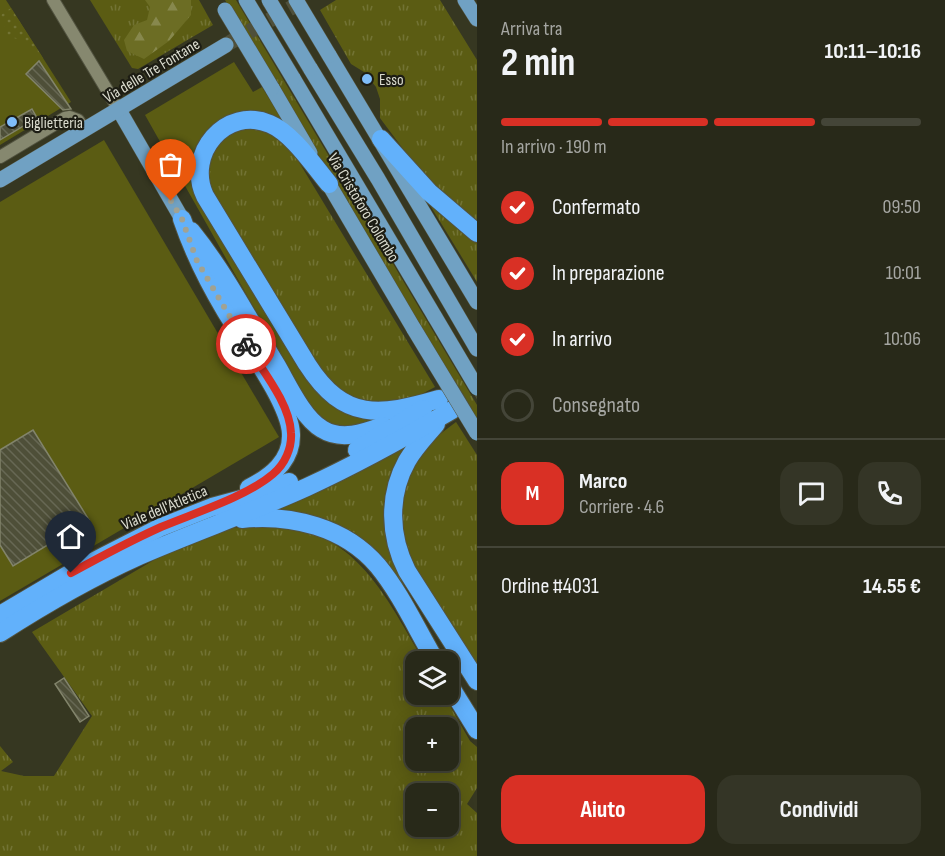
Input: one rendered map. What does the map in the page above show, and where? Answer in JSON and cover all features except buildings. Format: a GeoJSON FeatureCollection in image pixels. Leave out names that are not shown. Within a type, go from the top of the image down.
{"type":"FeatureCollection","features":[{"type":"Feature","properties":{"kind":"highway"},"geometry":{"type":"LineString","coordinates":[[329,184],[285,134],[275,126],[262,121],[247,120],[222,128],[208,142],[200,161],[199,178],[205,196],[307,364],[324,388],[348,404],[374,412],[445,405]]}},
{"type":"Feature","properties":{"kind":"highway"},"geometry":{"type":"LineString","coordinates":[[376,132],[429,192],[477,232]]}},
{"type":"Feature","properties":{"kind":"highway"},"geometry":{"type":"LineString","coordinates":[[182,219],[219,268],[296,398],[318,426],[335,434],[361,434],[418,412]]}},
{"type":"Feature","properties":{"kind":"highway"},"geometry":{"type":"LineString","coordinates":[[182,219],[197,261],[285,407],[291,428],[290,447],[279,468],[257,484],[212,507]]}},
{"type":"Feature","properties":{"kind":"highway"},"geometry":{"type":"LineString","coordinates":[[445,405],[412,454],[401,475],[395,495],[394,531],[399,553],[407,571],[477,681]]}},
{"type":"Feature","properties":{"kind":"highway","name":"Viale dell'Atletica"},"geometry":{"type":"LineString","coordinates":[[3,627],[103,556],[159,528],[212,507],[261,493],[318,469],[374,440],[418,412],[445,405]]}},
{"type":"Feature","properties":{"kind":"highway","name":"Viale dell'Atletica"},"geometry":{"type":"LineString","coordinates":[[3,627],[106,572],[306,488],[369,457],[445,405]]}},
{"type":"Feature","properties":{"kind":"highway"},"geometry":{"type":"LineString","coordinates":[[225,521],[254,518],[301,522],[322,528],[353,544],[371,559],[387,579],[429,651]]}},
{"type":"Feature","properties":{"kind":"highway"},"geometry":{"type":"LineString","coordinates":[[459,701],[477,730]]}},
{"type":"Feature","properties":{"kind":"main road","name":"Via Cristoforo Colombo"},"geometry":{"type":"LineString","coordinates":[[246,0],[477,388]]}},
{"type":"Feature","properties":{"kind":"main road","name":"Via Cristoforo Colombo"},"geometry":{"type":"LineString","coordinates":[[269,0],[378,179],[477,349]]}},
{"type":"Feature","properties":{"kind":"main road"},"geometry":{"type":"LineString","coordinates":[[296,0],[475,299]]}},
{"type":"Feature","properties":{"kind":"main road"},"geometry":{"type":"LineString","coordinates":[[465,0],[477,20]]}},
{"type":"Feature","properties":{"kind":"main road","name":"Via Cristoforo Colombo"},"geometry":{"type":"LineString","coordinates":[[222,5],[477,433]]}},
{"type":"Feature","properties":{"kind":"main road","name":"Via delle Tre Fontane"},"geometry":{"type":"LineString","coordinates":[[0,180],[226,45]]}},
{"type":"Feature","properties":{"kind":"main road"},"geometry":{"type":"LineString","coordinates":[[119,110],[182,219]]}},
{"type":"Feature","properties":{"kind":"main road"},"geometry":{"type":"LineString","coordinates":[[376,132],[378,179]]}},
{"type":"Feature","properties":{"kind":"street"},"geometry":{"type":"LineString","coordinates":[[53,0],[119,110]]}},
{"type":"Feature","properties":{"kind":"street"},"geometry":{"type":"LineString","coordinates":[[0,157],[65,118],[78,120],[84,129]]}},
{"type":"Feature","properties":{"kind":"green space"},"geometry":{"type":"Polygon","coordinates":[[[0,0],[6,0],[71,102],[0,145],[0,0]]]}},
{"type":"Feature","properties":{"kind":"green space"},"geometry":{"type":"Polygon","coordinates":[[[90,0],[199,0],[213,25],[138,69],[132,68],[90,0]]]}},
{"type":"Feature","properties":{"kind":"green space"},"geometry":{"type":"Polygon","coordinates":[[[145,0],[191,0],[191,15],[169,41],[144,59],[127,51],[124,40],[134,25],[147,20],[150,7],[145,0]]]}},
{"type":"Feature","properties":{"kind":"green space"},"geometry":{"type":"Polygon","coordinates":[[[225,0],[236,0],[477,405],[477,419],[225,0]]]}},
{"type":"Feature","properties":{"kind":"green space"},"geometry":{"type":"Polygon","coordinates":[[[336,0],[440,0],[477,60],[477,225],[418,169],[380,118],[380,99],[376,87],[364,72],[351,64],[320,10],[336,0]]]}},
{"type":"Feature","properties":{"kind":"green space"},"geometry":{"type":"Polygon","coordinates":[[[11,8],[43,58],[41,59],[29,43],[11,37],[7,41],[7,29],[1,15],[11,8]]]}},
{"type":"Feature","properties":{"kind":"green space"},"geometry":{"type":"Polygon","coordinates":[[[234,62],[253,92],[262,87],[282,119],[252,111],[221,124],[205,134],[196,146],[192,160],[194,188],[298,364],[376,417],[364,423],[345,427],[329,423],[306,400],[145,115],[234,62]]]}},
{"type":"Feature","properties":{"kind":"green space"},"geometry":{"type":"Polygon","coordinates":[[[238,128],[262,128],[288,144],[435,387],[405,403],[365,404],[334,388],[305,348],[206,180],[206,166],[216,143],[238,128]]]}},
{"type":"Feature","properties":{"kind":"green space"},"geometry":{"type":"Polygon","coordinates":[[[104,140],[279,437],[0,601],[0,202],[104,140]]]}},
{"type":"Feature","properties":{"kind":"green space"},"geometry":{"type":"Polygon","coordinates":[[[425,197],[477,239],[477,282],[425,197]]]}},
{"type":"Feature","properties":{"kind":"green space"},"geometry":{"type":"Polygon","coordinates":[[[456,422],[477,455],[477,669],[420,579],[406,549],[401,511],[405,486],[416,461],[435,438],[456,422]]]}},
{"type":"Feature","properties":{"kind":"green space"},"geometry":{"type":"Polygon","coordinates":[[[410,442],[397,461],[389,481],[385,500],[385,519],[393,558],[410,598],[382,562],[266,512],[410,442]]]}},
{"type":"Feature","properties":{"kind":"green space"},"geometry":{"type":"Polygon","coordinates":[[[263,523],[294,528],[326,539],[362,567],[389,603],[418,651],[405,651],[405,705],[450,705],[456,717],[405,717],[405,771],[459,771],[459,722],[470,741],[477,747],[477,788],[467,804],[477,813],[477,856],[0,856],[0,746],[13,762],[1,771],[24,776],[54,776],[92,716],[32,632],[171,550],[228,529],[263,523]]]}},
{"type":"Feature","properties":{"kind":"tunnel"},"geometry":{"type":"LineString","coordinates":[[229,43],[305,0]]}},
{"type":"Feature","properties":{"kind":"tunnel"},"geometry":{"type":"LineString","coordinates":[[444,397],[477,377]]}},
{"type":"Feature","properties":{"kind":"tunnel"},"geometry":{"type":"LineString","coordinates":[[452,410],[477,395]]}},
{"type":"Feature","properties":{"kind":"way so far"},"geometry":{"type":"LineString","coordinates":[[171,201],[182,219],[197,261],[246,344]]}},
{"type":"Feature","properties":{"kind":"place","name":"Esso"},"geometry":{"type":"Point","coordinates":[367,79]}},
{"type":"Feature","properties":{"kind":"place","name":"Biglietteria"},"geometry":{"type":"Point","coordinates":[12,122]}},
{"type":"Feature","properties":{"kind":"route"},"geometry":{"type":"LineString","coordinates":[[71,573],[151,532],[201,512],[257,484],[279,468],[290,447],[290,421],[277,394],[246,344]]}}]}
